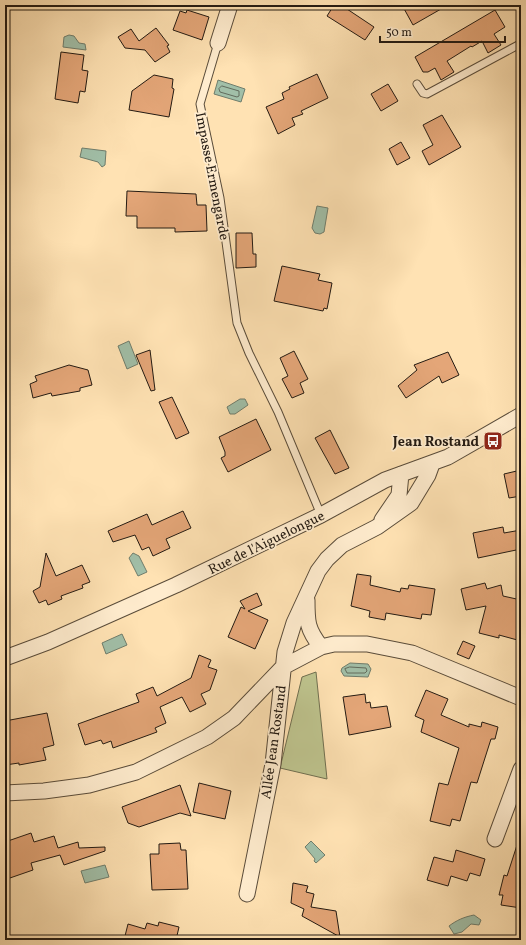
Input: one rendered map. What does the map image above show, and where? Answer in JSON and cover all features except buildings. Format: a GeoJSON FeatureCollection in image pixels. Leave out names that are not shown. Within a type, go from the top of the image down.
{"type":"FeatureCollection","features":[{"type":"Feature","properties":{"kind":"street","name":"Impasse Ermengarde"},"geometry":{"type":"LineString","coordinates":[[218,43],[230,5]]}},
{"type":"Feature","properties":{"kind":"street","name":"Rue de l'Aiguelongue"},"geometry":{"type":"LineString","coordinates":[[5,658],[48,642],[176,586],[321,515],[385,480],[448,457],[521,415]]}},
{"type":"Feature","properties":{"kind":"street","name":"Allée Jean Rostand"},"geometry":{"type":"LineString","coordinates":[[247,894],[273,764],[283,667],[294,623],[318,571],[327,559],[342,545],[377,527],[412,503],[428,475],[432,464]]}},
{"type":"Feature","properties":{"kind":"street","name":"Allée Jean Rostand"},"geometry":{"type":"LineString","coordinates":[[377,527],[399,495],[401,474]]}},
{"type":"Feature","properties":{"kind":"street","name":"Allée Jean Rostand"},"geometry":{"type":"LineString","coordinates":[[307,593],[307,622],[311,634],[321,647]]}},
{"type":"Feature","properties":{"kind":"street"},"geometry":{"type":"LineString","coordinates":[[5,792],[44,791],[89,785],[144,769],[207,737],[234,718],[283,667],[321,647],[334,644],[367,644],[412,653],[521,698]]}},
{"type":"Feature","properties":{"kind":"street"},"geometry":{"type":"LineString","coordinates":[[495,839],[521,769]]}},
{"type":"Feature","properties":{"kind":"lane"},"geometry":{"type":"LineString","coordinates":[[417,84],[424,93],[428,94],[520,44],[521,40]]}},
{"type":"Feature","properties":{"kind":"lane","name":"Impasse Ermengarde"},"geometry":{"type":"LineString","coordinates":[[218,43],[200,104],[220,198],[237,322],[249,353],[278,412],[321,515]]}},
{"type":"Feature","properties":{"kind":"green space"},"geometry":{"type":"Polygon","coordinates":[[[316,672],[327,779],[280,768],[302,677],[316,672]]]}},
{"type":"Feature","properties":{"kind":"water"},"geometry":{"type":"Polygon","coordinates":[[[69,35],[74,36],[79,43],[85,44],[86,50],[63,47],[64,37],[69,35]]]}},
{"type":"Feature","properties":{"kind":"water"},"geometry":{"type":"Polygon","coordinates":[[[218,80],[245,89],[241,102],[214,94],[218,80]]]}},
{"type":"Feature","properties":{"kind":"water"},"geometry":{"type":"Polygon","coordinates":[[[82,148],[106,151],[105,165],[102,167],[98,162],[80,157],[82,148]]]}},
{"type":"Feature","properties":{"kind":"water"},"geometry":{"type":"Polygon","coordinates":[[[317,206],[328,208],[324,232],[320,234],[315,233],[312,228],[317,206]]]}},
{"type":"Feature","properties":{"kind":"water"},"geometry":{"type":"Polygon","coordinates":[[[129,341],[138,364],[127,369],[118,346],[129,341]]]}},
{"type":"Feature","properties":{"kind":"water"},"geometry":{"type":"Polygon","coordinates":[[[240,399],[245,399],[248,405],[235,414],[230,414],[227,407],[240,399]]]}},
{"type":"Feature","properties":{"kind":"water"},"geometry":{"type":"Polygon","coordinates":[[[133,553],[139,556],[147,572],[138,576],[129,558],[133,553]]]}},
{"type":"Feature","properties":{"kind":"water"},"geometry":{"type":"Polygon","coordinates":[[[122,634],[127,645],[106,654],[102,643],[122,634]]]}},
{"type":"Feature","properties":{"kind":"water"},"geometry":{"type":"Polygon","coordinates":[[[350,663],[368,664],[371,669],[368,677],[344,676],[341,671],[342,668],[350,663]]]}},
{"type":"Feature","properties":{"kind":"water"},"geometry":{"type":"Polygon","coordinates":[[[311,841],[325,855],[316,863],[314,861],[315,859],[305,847],[311,841]]]}},
{"type":"Feature","properties":{"kind":"water"},"geometry":{"type":"Polygon","coordinates":[[[105,865],[109,877],[85,883],[81,871],[105,865]]]}},
{"type":"Feature","properties":{"kind":"water"},"geometry":{"type":"Polygon","coordinates":[[[474,915],[481,920],[479,925],[471,924],[462,932],[454,934],[449,926],[461,919],[474,915]]]}},
{"type":"Feature","properties":{"kind":"place","name":"Jean Rostand"},"geometry":{"type":"Point","coordinates":[493,441]}}]}
